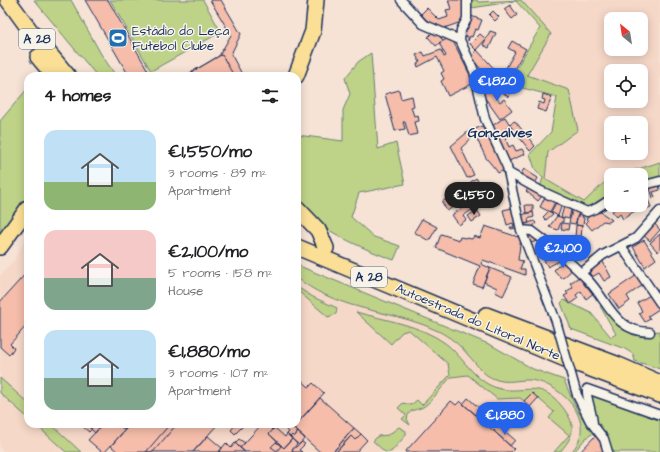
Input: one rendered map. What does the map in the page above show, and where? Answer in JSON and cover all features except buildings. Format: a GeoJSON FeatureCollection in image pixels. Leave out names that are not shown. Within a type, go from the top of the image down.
{"type":"FeatureCollection","features":[{"type":"Feature","properties":{"kind":"highway","name":"A 28"},"geometry":{"type":"LineString","coordinates":[[8,0],[32,33],[65,72]]}},
{"type":"Feature","properties":{"kind":"highway"},"geometry":{"type":"LineString","coordinates":[[289,72],[305,29],[313,0]]}},
{"type":"Feature","properties":{"kind":"highway"},"geometry":{"type":"LineString","coordinates":[[298,72],[313,31],[313,0]]}},
{"type":"Feature","properties":{"kind":"highway","name":"A 28"},"geometry":{"type":"LineString","coordinates":[[0,6],[51,72]]}},
{"type":"Feature","properties":{"kind":"highway"},"geometry":{"type":"LineString","coordinates":[[38,72],[41,61]]}},
{"type":"Feature","properties":{"kind":"highway"},"geometry":{"type":"LineString","coordinates":[[301,212],[318,230],[326,248]]}},
{"type":"Feature","properties":{"kind":"highway"},"geometry":{"type":"LineString","coordinates":[[0,247],[24,214]]}},
{"type":"Feature","properties":{"kind":"highway","name":"Autoestrada do Litoral Norte"},"geometry":{"type":"LineString","coordinates":[[301,237],[487,316],[616,364],[659,391]]}},
{"type":"Feature","properties":{"kind":"highway","name":"Autoestrada do Litoral Norte"},"geometry":{"type":"LineString","coordinates":[[301,248],[564,358],[659,391]]}},
{"type":"Feature","properties":{"kind":"highway"},"geometry":{"type":"LineString","coordinates":[[616,364],[660,375]]}},
{"type":"Feature","properties":{"kind":"street"},"geometry":{"type":"LineString","coordinates":[[401,0],[423,24],[460,40]]}},
{"type":"Feature","properties":{"kind":"street"},"geometry":{"type":"LineString","coordinates":[[467,0],[467,19],[462,30],[460,40],[474,71],[485,120],[509,173],[521,230],[556,322],[577,396],[593,424],[604,439],[608,452]]}},
{"type":"Feature","properties":{"kind":"street"},"geometry":{"type":"LineString","coordinates":[[509,173],[541,191],[587,212],[604,204]]}},
{"type":"Feature","properties":{"kind":"street"},"geometry":{"type":"LineString","coordinates":[[648,184],[660,181]]}},
{"type":"Feature","properties":{"kind":"street"},"geometry":{"type":"LineString","coordinates":[[581,274],[602,256],[622,247],[640,235],[660,211]]}},
{"type":"Feature","properties":{"kind":"street"},"geometry":{"type":"LineString","coordinates":[[521,230],[532,231],[589,280],[604,303],[621,322],[631,329],[650,332]]}},
{"type":"Feature","properties":{"kind":"street"},"geometry":{"type":"LineString","coordinates":[[622,247],[660,303]]}},
{"type":"Feature","properties":{"kind":"street"},"geometry":{"type":"LineString","coordinates":[[593,424],[593,413],[586,393],[588,389],[660,415]]}},
{"type":"Feature","properties":{"kind":"shaded area"},"geometry":{"type":"Polygon","coordinates":[[[521,0],[660,0],[660,162],[642,168],[604,168],[604,183],[584,202],[545,179],[548,152],[569,90],[527,75],[550,34],[521,0]]]}},
{"type":"Feature","properties":{"kind":"shaded area"},"geometry":{"type":"Polygon","coordinates":[[[24,242],[24,428],[301,428],[301,267],[491,345],[533,369],[564,380],[578,412],[585,423],[595,432],[586,438],[574,452],[4,452],[0,448],[0,276],[14,260],[24,242]]]}},
{"type":"Feature","properties":{"kind":"green space"},"geometry":{"type":"Polygon","coordinates":[[[34,0],[71,0],[101,54],[113,72],[94,72],[34,0]]]}},
{"type":"Feature","properties":{"kind":"green space"},"geometry":{"type":"Polygon","coordinates":[[[110,0],[203,0],[221,32],[151,71],[110,0]]]}},
{"type":"Feature","properties":{"kind":"green space"},"geometry":{"type":"Polygon","coordinates":[[[471,0],[477,0],[478,2],[521,0],[551,34],[527,75],[569,90],[578,130],[548,152],[545,179],[584,202],[604,183],[604,200],[593,207],[584,208],[540,187],[543,178],[535,169],[530,154],[551,132],[557,97],[507,84],[540,28],[516,1],[472,8],[471,0]]]}},
{"type":"Feature","properties":{"kind":"green space"},"geometry":{"type":"Polygon","coordinates":[[[371,53],[378,149],[396,143],[405,184],[359,193],[351,217],[374,237],[400,246],[394,260],[338,236],[311,217],[301,205],[301,136],[343,141],[343,110],[350,94],[345,78],[358,62],[371,53]]]}},
{"type":"Feature","properties":{"kind":"green space"},"geometry":{"type":"Polygon","coordinates":[[[24,93],[24,202],[0,238],[0,121],[24,93]]]}},
{"type":"Feature","properties":{"kind":"green space"},"geometry":{"type":"Polygon","coordinates":[[[660,162],[660,178],[648,181],[648,168],[642,168],[660,162]]]}},
{"type":"Feature","properties":{"kind":"green space"},"geometry":{"type":"Polygon","coordinates":[[[301,267],[491,345],[533,369],[564,380],[580,415],[595,432],[586,438],[574,452],[571,452],[578,441],[581,430],[580,420],[575,409],[558,391],[536,381],[504,381],[492,378],[482,371],[465,351],[451,339],[438,331],[409,320],[351,305],[310,287],[301,281],[301,267]]]}},
{"type":"Feature","properties":{"kind":"green space"},"geometry":{"type":"Polygon","coordinates":[[[301,290],[337,308],[336,314],[328,317],[301,293],[301,290]]]}},
{"type":"Feature","properties":{"kind":"green space"},"geometry":{"type":"Polygon","coordinates":[[[564,300],[591,313],[611,337],[616,334],[600,306],[605,303],[621,322],[650,332],[660,331],[660,369],[635,361],[633,354],[625,349],[571,329],[561,303],[564,300]]]}},
{"type":"Feature","properties":{"kind":"green space"},"geometry":{"type":"Polygon","coordinates":[[[356,312],[414,327],[435,337],[450,347],[480,379],[486,383],[498,388],[509,390],[528,389],[548,393],[558,401],[571,420],[572,430],[567,443],[560,452],[554,452],[569,435],[549,418],[554,412],[532,393],[524,401],[520,398],[497,399],[468,375],[451,377],[434,398],[426,405],[411,411],[407,419],[410,425],[402,419],[406,415],[398,408],[403,403],[411,405],[417,400],[422,405],[450,375],[448,364],[409,330],[402,332],[391,344],[356,312]]]}},
{"type":"Feature","properties":{"kind":"green space"},"geometry":{"type":"Polygon","coordinates":[[[0,378],[24,399],[24,414],[0,393],[0,378]]]}},
{"type":"Feature","properties":{"kind":"green space"},"geometry":{"type":"Polygon","coordinates":[[[583,391],[660,420],[660,452],[612,452],[602,429],[590,411],[583,391]]]}},
{"type":"Feature","properties":{"kind":"green space"},"geometry":{"type":"Polygon","coordinates":[[[399,427],[406,431],[406,435],[391,452],[385,452],[373,441],[378,436],[388,435],[399,427]]]}},
{"type":"Feature","properties":{"kind":"green space"},"geometry":{"type":"Polygon","coordinates":[[[39,428],[55,428],[81,452],[66,452],[39,428]]]}},
{"type":"Feature","properties":{"kind":"place","name":"Estádio do Leça Futebol Clube"},"geometry":{"type":"Point","coordinates":[118,38]}},
{"type":"Feature","properties":{"kind":"district","name":"Gonçalves"},"geometry":{"type":"Point","coordinates":[500,133]}}]}
